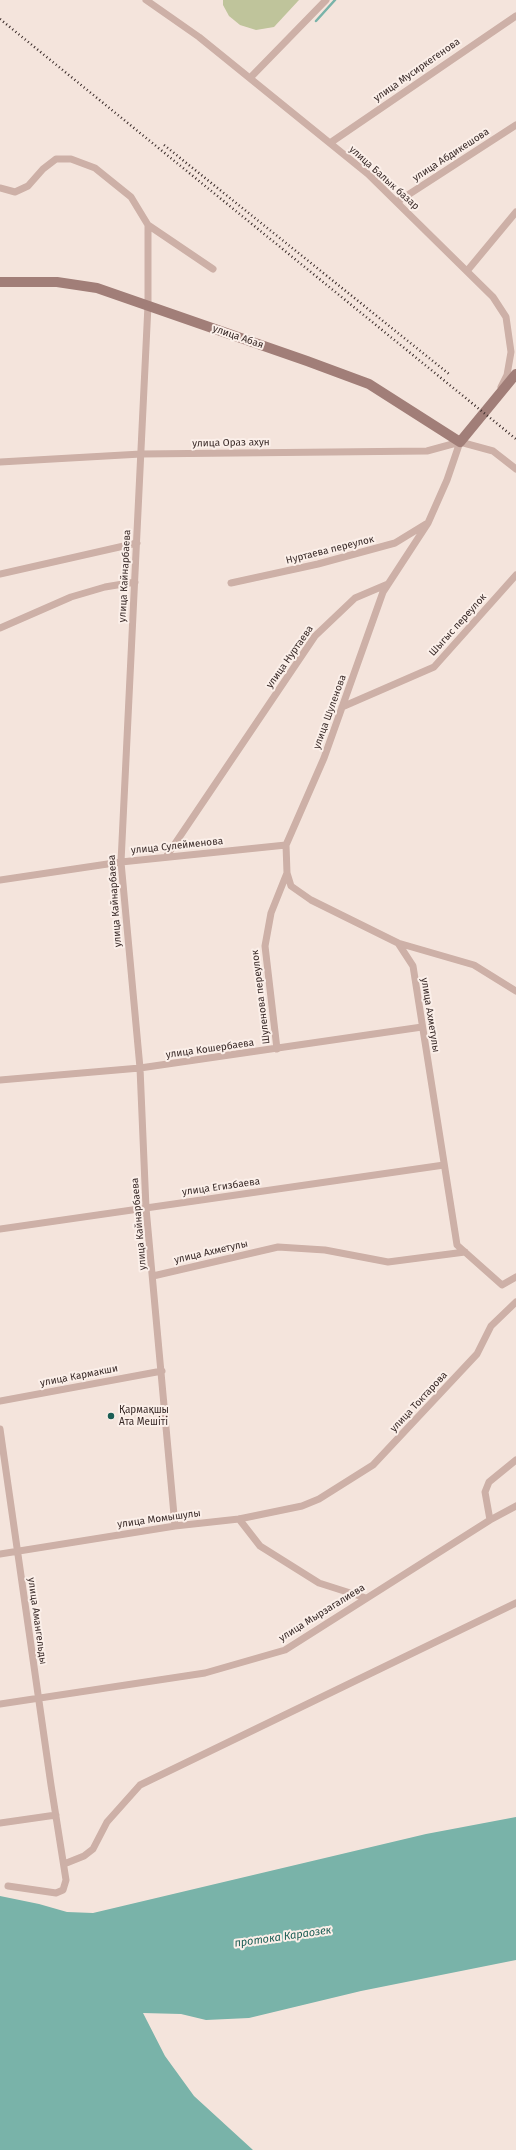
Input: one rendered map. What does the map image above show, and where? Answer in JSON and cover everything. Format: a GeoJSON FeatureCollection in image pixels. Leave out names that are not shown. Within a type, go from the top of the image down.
{"type":"FeatureCollection","features":[{"type":"Feature","properties":{"kind":"street","name":"улица Балык базар"},"geometry":{"type":"LineString","coordinates":[[146,0],[199,37],[368,174],[493,297],[506,317],[512,352],[507,375],[495,400]]}},
{"type":"Feature","properties":{"kind":"street"},"geometry":{"type":"LineString","coordinates":[[250,78],[326,0]]}},
{"type":"Feature","properties":{"kind":"street","name":"улица Мусиркегенова"},"geometry":{"type":"LineString","coordinates":[[330,143],[516,16]]}},
{"type":"Feature","properties":{"kind":"street","name":"улица Абдикешова"},"geometry":{"type":"LineString","coordinates":[[397,202],[516,125]]}},
{"type":"Feature","properties":{"kind":"street"},"geometry":{"type":"LineString","coordinates":[[0,188],[15,192],[28,186],[43,169],[56,159],[71,159],[95,168],[131,197],[148,225],[213,269]]}},
{"type":"Feature","properties":{"kind":"street"},"geometry":{"type":"LineString","coordinates":[[467,271],[516,212]]}},
{"type":"Feature","properties":{"kind":"street","name":"улица Кайнарбаева"},"geometry":{"type":"LineString","coordinates":[[148,225],[148,305],[121,862],[140,1068],[146,1208],[175,1526]]}},
{"type":"Feature","properties":{"kind":"street","name":"улица Абая"},"geometry":{"type":"LineString","coordinates":[[0,282],[57,282],[97,288],[148,305],[369,384],[460,442]]}},
{"type":"Feature","properties":{"kind":"street"},"geometry":{"type":"LineString","coordinates":[[388,584],[428,523],[447,480],[460,442],[516,374]]}},
{"type":"Feature","properties":{"kind":"street"},"geometry":{"type":"LineString","coordinates":[[460,442],[492,451],[516,469]]}},
{"type":"Feature","properties":{"kind":"street","name":"улица Ораз ахун"},"geometry":{"type":"LineString","coordinates":[[0,462],[141,454],[427,451],[460,442]]}},
{"type":"Feature","properties":{"kind":"street","name":"Нуртаева переулок"},"geometry":{"type":"LineString","coordinates":[[231,583],[318,564],[395,543],[428,523]]}},
{"type":"Feature","properties":{"kind":"street"},"geometry":{"type":"LineString","coordinates":[[0,574],[137,543]]}},
{"type":"Feature","properties":{"kind":"street","name":"Шыгыс переулок"},"geometry":{"type":"LineString","coordinates":[[342,707],[434,667],[516,575]]}},
{"type":"Feature","properties":{"kind":"street"},"geometry":{"type":"LineString","coordinates":[[0,628],[71,597],[105,587],[135,582]]}},
{"type":"Feature","properties":{"kind":"street","name":"улица Шуленова"},"geometry":{"type":"LineString","coordinates":[[286,845],[324,758],[383,592],[388,584]]}},
{"type":"Feature","properties":{"kind":"street","name":"улица Нуртаева"},"geometry":{"type":"LineString","coordinates":[[166,857],[314,636],[355,598],[388,584]]}},
{"type":"Feature","properties":{"kind":"street"},"geometry":{"type":"LineString","coordinates":[[286,845],[287,873],[291,886],[311,900],[398,942],[474,965],[516,991]]}},
{"type":"Feature","properties":{"kind":"street","name":"улица Сулейменова"},"geometry":{"type":"LineString","coordinates":[[0,880],[121,862],[286,845]]}},
{"type":"Feature","properties":{"kind":"street","name":"Шуленова переулок"},"geometry":{"type":"LineString","coordinates":[[277,1050],[264,946],[271,914],[287,873]]}},
{"type":"Feature","properties":{"kind":"street","name":"улица Ахметулы"},"geometry":{"type":"LineString","coordinates":[[398,942],[413,966],[456,1245],[502,1285],[516,1277]]}},
{"type":"Feature","properties":{"kind":"street","name":"улица Кошербаева"},"geometry":{"type":"LineString","coordinates":[[0,1080],[140,1068],[277,1050],[422,1028]]}},
{"type":"Feature","properties":{"kind":"street","name":"улица Егизбаева"},"geometry":{"type":"LineString","coordinates":[[0,1228],[444,1165]]}},
{"type":"Feature","properties":{"kind":"street","name":"улица Ахметулы"},"geometry":{"type":"LineString","coordinates":[[153,1276],[278,1247],[325,1250],[388,1262],[464,1252]]}},
{"type":"Feature","properties":{"kind":"street","name":"улица Токтарова"},"geometry":{"type":"LineString","coordinates":[[319,1499],[373,1465],[477,1354],[492,1326],[516,1302]]}},
{"type":"Feature","properties":{"kind":"street","name":"улица Кармакши"},"geometry":{"type":"LineString","coordinates":[[0,1401],[162,1371]]}},
{"type":"Feature","properties":{"kind":"street","name":"улица Амангельды"},"geometry":{"type":"LineString","coordinates":[[0,1429],[38,1698],[66,1880],[63,1890],[56,1893],[8,1886]]}},
{"type":"Feature","properties":{"kind":"street"},"geometry":{"type":"LineString","coordinates":[[490,1520],[485,1492],[489,1482],[516,1460]]}},
{"type":"Feature","properties":{"kind":"street","name":"улица Момышулы"},"geometry":{"type":"LineString","coordinates":[[0,1554],[175,1526],[239,1519],[302,1506],[319,1499]]}},
{"type":"Feature","properties":{"kind":"street","name":"улица Мырзагалиева"},"geometry":{"type":"LineString","coordinates":[[0,1704],[204,1673],[285,1650],[490,1520],[516,1506]]}},
{"type":"Feature","properties":{"kind":"street"},"geometry":{"type":"LineString","coordinates":[[239,1519],[260,1546],[319,1583],[366,1598]]}},
{"type":"Feature","properties":{"kind":"street"},"geometry":{"type":"LineString","coordinates":[[64,1864],[84,1856],[93,1849],[108,1822],[140,1785],[516,1603]]}},
{"type":"Feature","properties":{"kind":"street"},"geometry":{"type":"LineString","coordinates":[[0,1823],[56,1815]]}},
{"type":"Feature","properties":{"kind":"green space"},"geometry":{"type":"Polygon","coordinates":[[[223,0],[299,0],[274,27],[256,30],[240,25],[229,16],[223,5],[223,0]]]}},
{"type":"Feature","properties":{"kind":"water","name":"протока Караозек"},"geometry":{"type":"Polygon","coordinates":[[[516,1817],[516,1960],[361,1991],[249,2018],[206,2020],[181,2014],[143,2013],[165,2056],[194,2096],[253,2150],[0,2150],[0,1896],[39,1904],[67,1912],[93,1913],[426,1834],[516,1817]]]}},
{"type":"Feature","properties":{"kind":"waterway"},"geometry":{"type":"LineString","coordinates":[[316,21],[335,0]]}},
{"type":"Feature","properties":{"kind":"railway"},"geometry":{"type":"LineString","coordinates":[[0,19],[516,439]]}},
{"type":"Feature","properties":{"kind":"railway"},"geometry":{"type":"LineString","coordinates":[[164,145],[449,374]]}},
{"type":"Feature","properties":{"kind":"place","name":"Қармақшы Ата Мешіті"},"geometry":{"type":"Point","coordinates":[111,1416]}}]}
